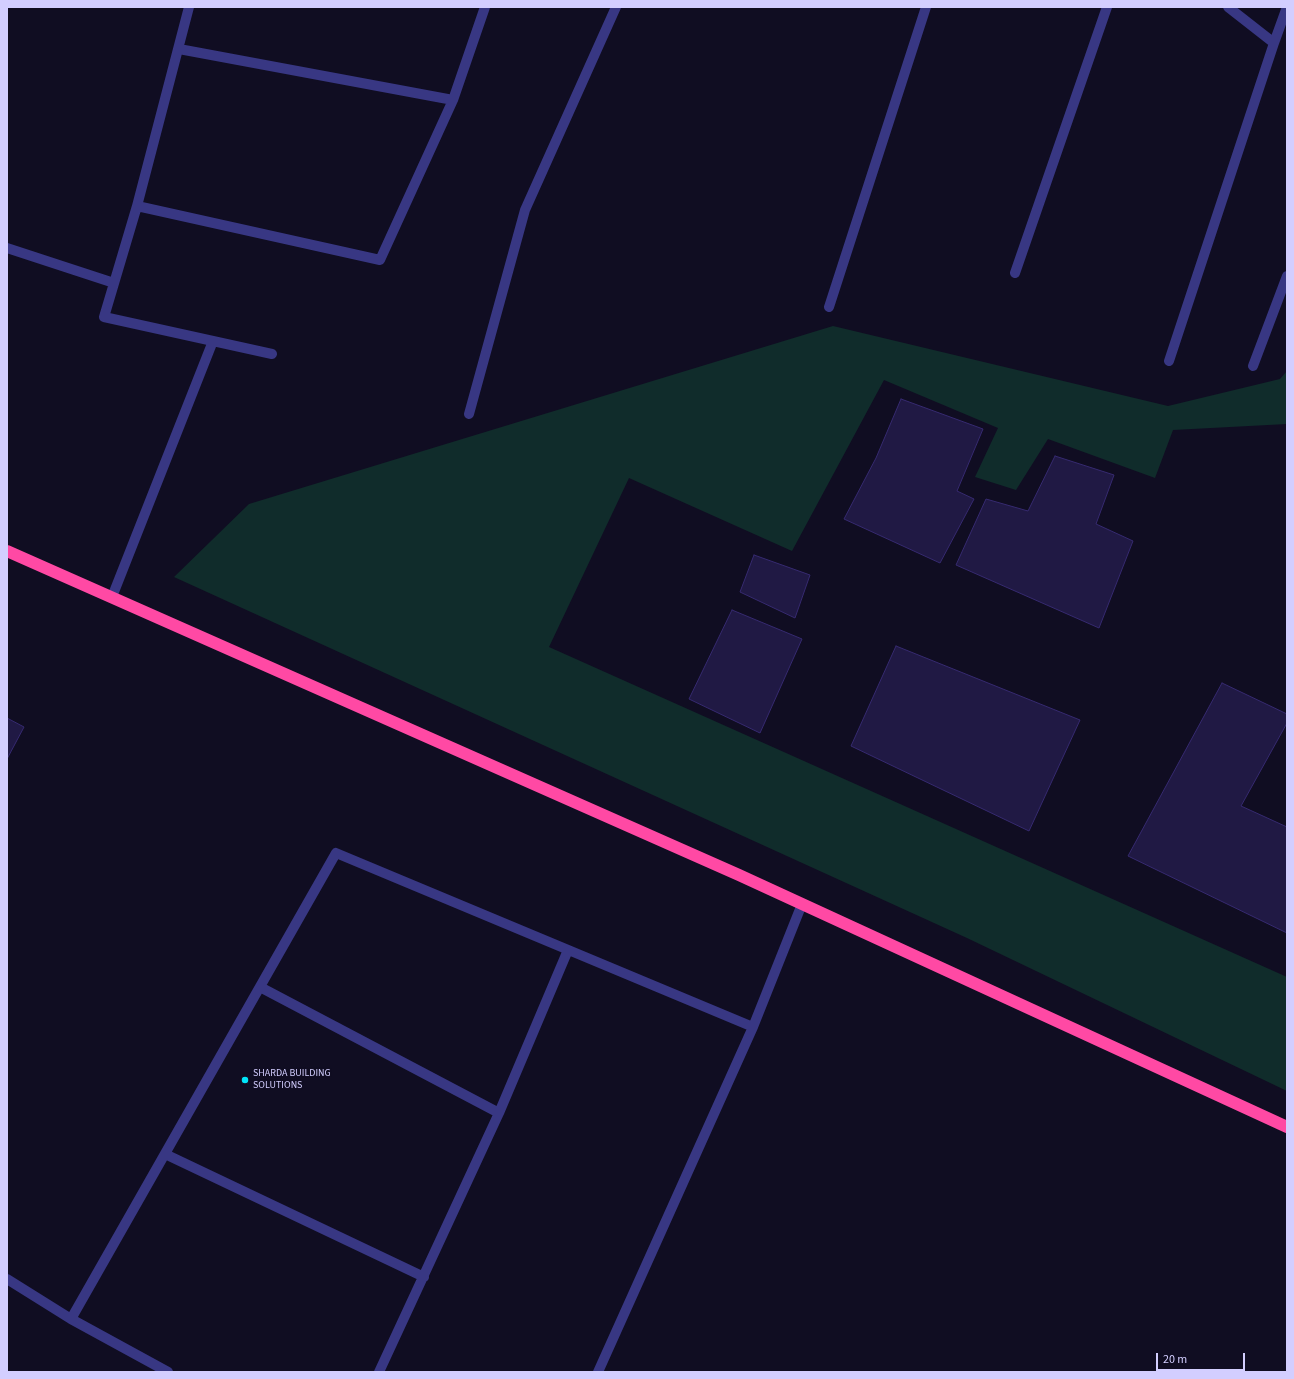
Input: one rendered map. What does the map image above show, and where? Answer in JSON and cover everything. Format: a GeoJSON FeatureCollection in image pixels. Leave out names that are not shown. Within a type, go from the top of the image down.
{"type":"FeatureCollection","features":[{"type":"Feature","properties":{"kind":"highway"},"geometry":{"type":"LineString","coordinates":[[7,551],[802,904],[1287,1127]]}},
{"type":"Feature","properties":{"kind":"street"},"geometry":{"type":"LineString","coordinates":[[189,7],[137,206],[104,317],[272,354]]}},
{"type":"Feature","properties":{"kind":"street"},"geometry":{"type":"LineString","coordinates":[[137,206],[380,260],[453,100],[485,7]]}},
{"type":"Feature","properties":{"kind":"street"},"geometry":{"type":"LineString","coordinates":[[469,414],[525,210],[616,7]]}},
{"type":"Feature","properties":{"kind":"street"},"geometry":{"type":"LineString","coordinates":[[829,307],[926,7]]}},
{"type":"Feature","properties":{"kind":"street"},"geometry":{"type":"LineString","coordinates":[[1015,273],[1107,7]]}},
{"type":"Feature","properties":{"kind":"street"},"geometry":{"type":"LineString","coordinates":[[1228,7],[1274,43]]}},
{"type":"Feature","properties":{"kind":"street"},"geometry":{"type":"LineString","coordinates":[[1169,361],[1287,7]]}},
{"type":"Feature","properties":{"kind":"street"},"geometry":{"type":"LineString","coordinates":[[179,49],[453,100]]}},
{"type":"Feature","properties":{"kind":"street"},"geometry":{"type":"LineString","coordinates":[[7,248],[114,283]]}},
{"type":"Feature","properties":{"kind":"street"},"geometry":{"type":"LineString","coordinates":[[1253,366],[1287,276]]}},
{"type":"Feature","properties":{"kind":"street"},"geometry":{"type":"LineString","coordinates":[[112,597],[213,341]]}},
{"type":"Feature","properties":{"kind":"street"},"geometry":{"type":"LineString","coordinates":[[71,1319],[336,853],[752,1027]]}},
{"type":"Feature","properties":{"kind":"street"},"geometry":{"type":"LineString","coordinates":[[598,1372],[752,1027],[802,904]]}},
{"type":"Feature","properties":{"kind":"street"},"geometry":{"type":"LineString","coordinates":[[379,1372],[499,1113],[568,950]]}},
{"type":"Feature","properties":{"kind":"street"},"geometry":{"type":"LineString","coordinates":[[260,987],[499,1113]]}},
{"type":"Feature","properties":{"kind":"street"},"geometry":{"type":"LineString","coordinates":[[165,1154],[424,1277]]}},
{"type":"Feature","properties":{"kind":"street"},"geometry":{"type":"LineString","coordinates":[[7,1279],[71,1319],[168,1372]]}},
{"type":"Feature","properties":{"kind":"green space"},"geometry":{"type":"Polygon","coordinates":[[[833,326],[1168,406],[1280,379],[1287,371],[1287,424],[1173,430],[1155,478],[1048,439],[1016,490],[975,477],[998,428],[884,380],[792,551],[629,478],[549,647],[1287,977],[1287,1091],[967,938],[174,577],[249,504],[833,326]]]}},
{"type":"Feature","properties":{"kind":"building"},"geometry":{"type":"Polygon","coordinates":[[[901,399],[983,429],[957,491],[974,499],[940,563],[844,519],[876,458],[901,399]]]}},
{"type":"Feature","properties":{"kind":"building"},"geometry":{"type":"Polygon","coordinates":[[[1055,456],[1114,475],[1096,524],[1133,541],[1099,628],[956,565],[986,499],[1028,511],[1055,456]]]}},
{"type":"Feature","properties":{"kind":"building"},"geometry":{"type":"Polygon","coordinates":[[[754,555],[810,575],[795,618],[740,592],[754,555]]]}},
{"type":"Feature","properties":{"kind":"building"},"geometry":{"type":"Polygon","coordinates":[[[732,610],[802,639],[760,733],[689,699],[732,610]]]}},
{"type":"Feature","properties":{"kind":"building"},"geometry":{"type":"Polygon","coordinates":[[[896,646],[1080,720],[1029,831],[851,746],[896,646]]]}},
{"type":"Feature","properties":{"kind":"building"},"geometry":{"type":"Polygon","coordinates":[[[1222,683],[1287,714],[1287,723],[1241,806],[1287,827],[1287,933],[1128,856],[1222,683]]]}},
{"type":"Feature","properties":{"kind":"building"},"geometry":{"type":"Polygon","coordinates":[[[7,718],[24,727],[7,759],[7,718]]]}},
{"type":"Feature","properties":{"kind":"place","name":"SHARDA BUILDING SOLUTIONS"},"geometry":{"type":"Point","coordinates":[245,1080]}}]}
